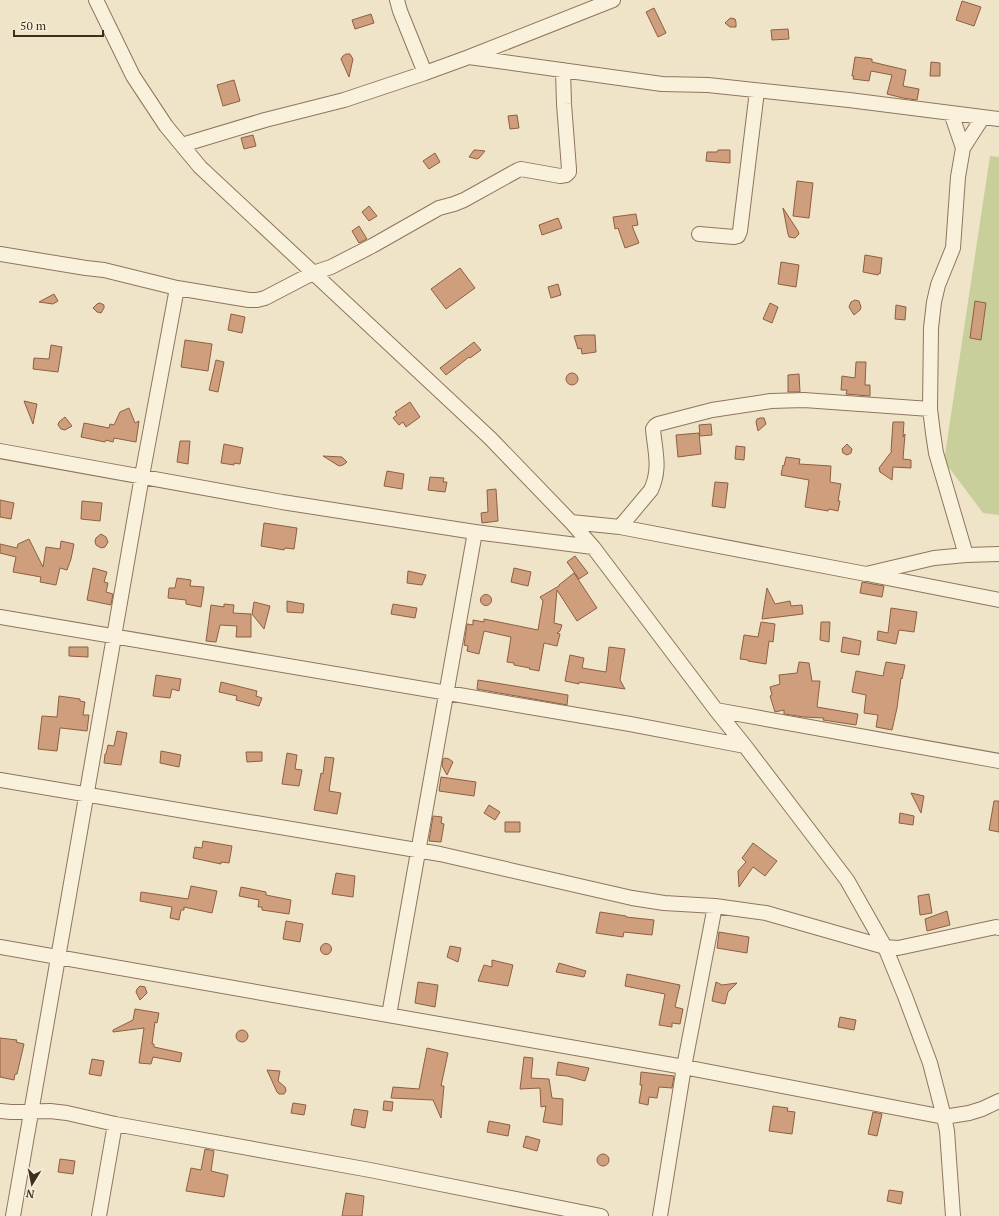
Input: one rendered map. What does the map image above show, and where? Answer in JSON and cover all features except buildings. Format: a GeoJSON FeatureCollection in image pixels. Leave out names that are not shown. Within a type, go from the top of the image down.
{"type":"FeatureCollection","features":[{"type":"Feature","properties":{"kind":"street"},"geometry":{"type":"LineString","coordinates":[[96,0],[133,76],[166,126],[200,167],[490,438],[571,522],[593,547],[847,880],[885,947],[930,1063],[947,1131],[953,1216]]}},
{"type":"Feature","properties":{"kind":"street"},"geometry":{"type":"LineString","coordinates":[[397,0],[425,73]]}},
{"type":"Feature","properties":{"kind":"street"},"geometry":{"type":"LineString","coordinates":[[182,145],[264,120],[344,100],[425,73],[613,0]]}},
{"type":"Feature","properties":{"kind":"street"},"geometry":{"type":"LineString","coordinates":[[469,57],[662,84],[708,85],[850,100],[999,119]]}},
{"type":"Feature","properties":{"kind":"street"},"geometry":{"type":"LineString","coordinates":[[0,254],[104,270],[177,288],[257,300],[265,298],[313,273],[338,263],[439,208],[464,200],[518,170],[521,169],[560,176],[566,175],[569,172],[569,168],[563,70]]}},
{"type":"Feature","properties":{"kind":"street"},"geometry":{"type":"LineString","coordinates":[[699,234],[734,237],[738,236],[740,231],[757,91]]}},
{"type":"Feature","properties":{"kind":"street"},"geometry":{"type":"LineString","coordinates":[[951,113],[963,148]]}},
{"type":"Feature","properties":{"kind":"street"},"geometry":{"type":"LineString","coordinates":[[966,555],[936,453],[930,410],[931,328],[934,302],[938,285],[953,248],[958,177],[963,148],[983,117]]}},
{"type":"Feature","properties":{"kind":"street"},"geometry":{"type":"LineString","coordinates":[[13,1216],[142,476],[177,288]]}},
{"type":"Feature","properties":{"kind":"street"},"geometry":{"type":"LineString","coordinates":[[620,527],[651,490],[654,484],[657,462],[653,429],[658,424],[712,410],[771,401],[804,400],[930,410]]}},
{"type":"Feature","properties":{"kind":"street"},"geometry":{"type":"LineString","coordinates":[[0,451],[282,502],[475,532],[593,547]]}},
{"type":"Feature","properties":{"kind":"street"},"geometry":{"type":"LineString","coordinates":[[571,522],[620,527],[999,600]]}},
{"type":"Feature","properties":{"kind":"street"},"geometry":{"type":"LineString","coordinates":[[389,1015],[475,532]]}},
{"type":"Feature","properties":{"kind":"street"},"geometry":{"type":"LineString","coordinates":[[866,574],[934,558],[999,554]]}},
{"type":"Feature","properties":{"kind":"street"},"geometry":{"type":"LineString","coordinates":[[0,617],[630,724],[746,746]]}},
{"type":"Feature","properties":{"kind":"street"},"geometry":{"type":"LineString","coordinates":[[716,710],[999,761]]}},
{"type":"Feature","properties":{"kind":"street"},"geometry":{"type":"LineString","coordinates":[[0,780],[467,859],[632,898],[664,903],[715,906],[766,914],[885,947],[898,948],[996,927],[999,928]]}},
{"type":"Feature","properties":{"kind":"street"},"geometry":{"type":"LineString","coordinates":[[660,1216],[684,1067],[715,906]]}},
{"type":"Feature","properties":{"kind":"street"},"geometry":{"type":"LineString","coordinates":[[0,947],[684,1067],[944,1116],[969,1113],[999,1101]]}},
{"type":"Feature","properties":{"kind":"street"},"geometry":{"type":"LineString","coordinates":[[0,1111],[67,1112],[116,1124],[370,1170],[600,1216]]}},
{"type":"Feature","properties":{"kind":"street"},"geometry":{"type":"LineString","coordinates":[[99,1216],[116,1124]]}},
{"type":"Feature","properties":{"kind":"green space"},"geometry":{"type":"Polygon","coordinates":[[[990,156],[999,157],[999,515],[983,513],[944,461],[990,156]]]}}]}
